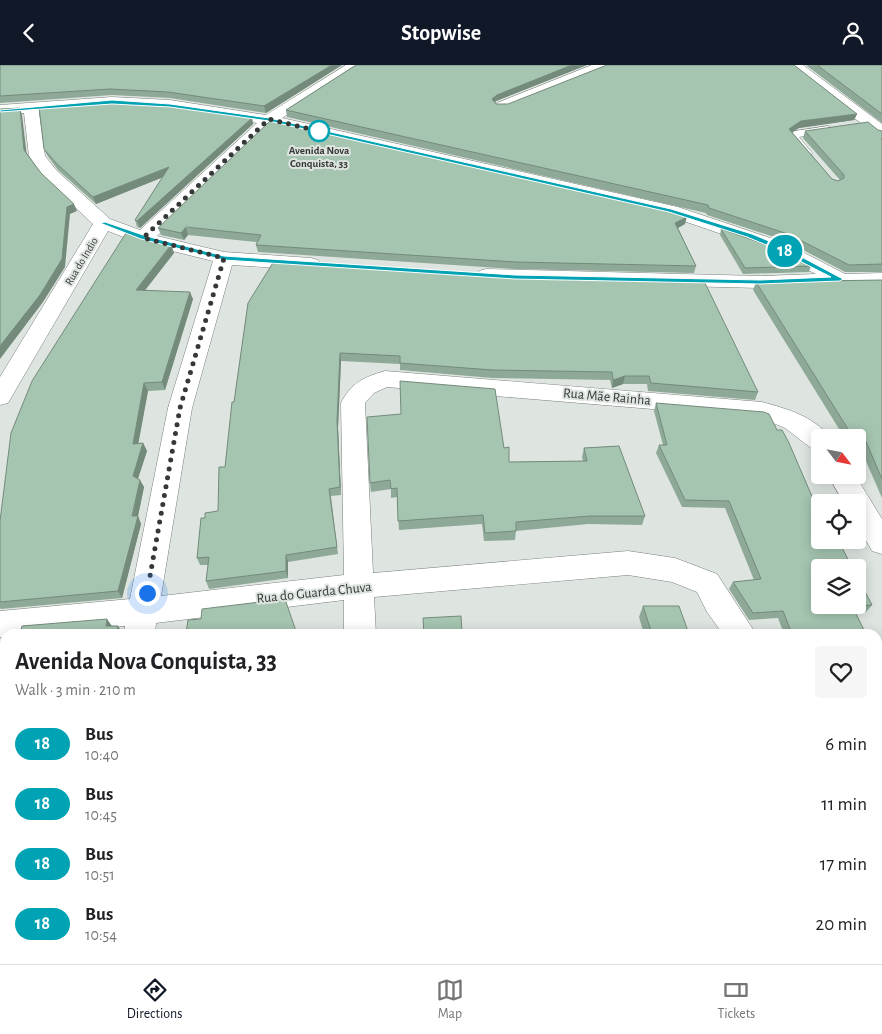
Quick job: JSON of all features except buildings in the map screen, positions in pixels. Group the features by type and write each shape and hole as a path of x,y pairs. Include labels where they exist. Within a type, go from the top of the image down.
{"street":[{"path":"143,238 269,119 356,65"},
{"path":"502,106 604,65"},
{"path":"794,65 876,127"},
{"path":"0,110 112,102 170,105 269,119 671,211 750,235 778,247 840,279"},
{"name":"Rua do Indio","path":"0,397 103,223 51,175 37,156 30,107"},
{"path":"103,223 143,238 224,258 326,265"},
{"path":"142,622 180,408 224,258"},
{"path":"466,274 515,277 760,282 882,279"},
{"name":"Rua Mãe Rainha","path":"360,586 353,403 357,393 369,384 385,379 762,410 786,417 802,425 811,434"},
{"path":"846,484 882,543"},
{"name":"Rua do Guarda Chuva","path":"0,624 142,622 360,586 628,563 675,570 707,583 718,603 737,629"},
{"path":"360,586 360,629"}],"lane":[{"path":"855,125 876,127"},
{"path":"817,163 793,136 799,133 838,127"}],"bus line":[{"name":"18","path":"0,110 112,102 170,105 269,119 671,211 750,235 778,247 840,279 760,282 515,277 224,258 143,238 103,223"}],"place":[{"name":"Avenida Nova Conquista, 33","path":"319,131"}],"route":[{"path":"147,593 180,408 224,258 143,238 269,119 326,133 319,131"}]}
